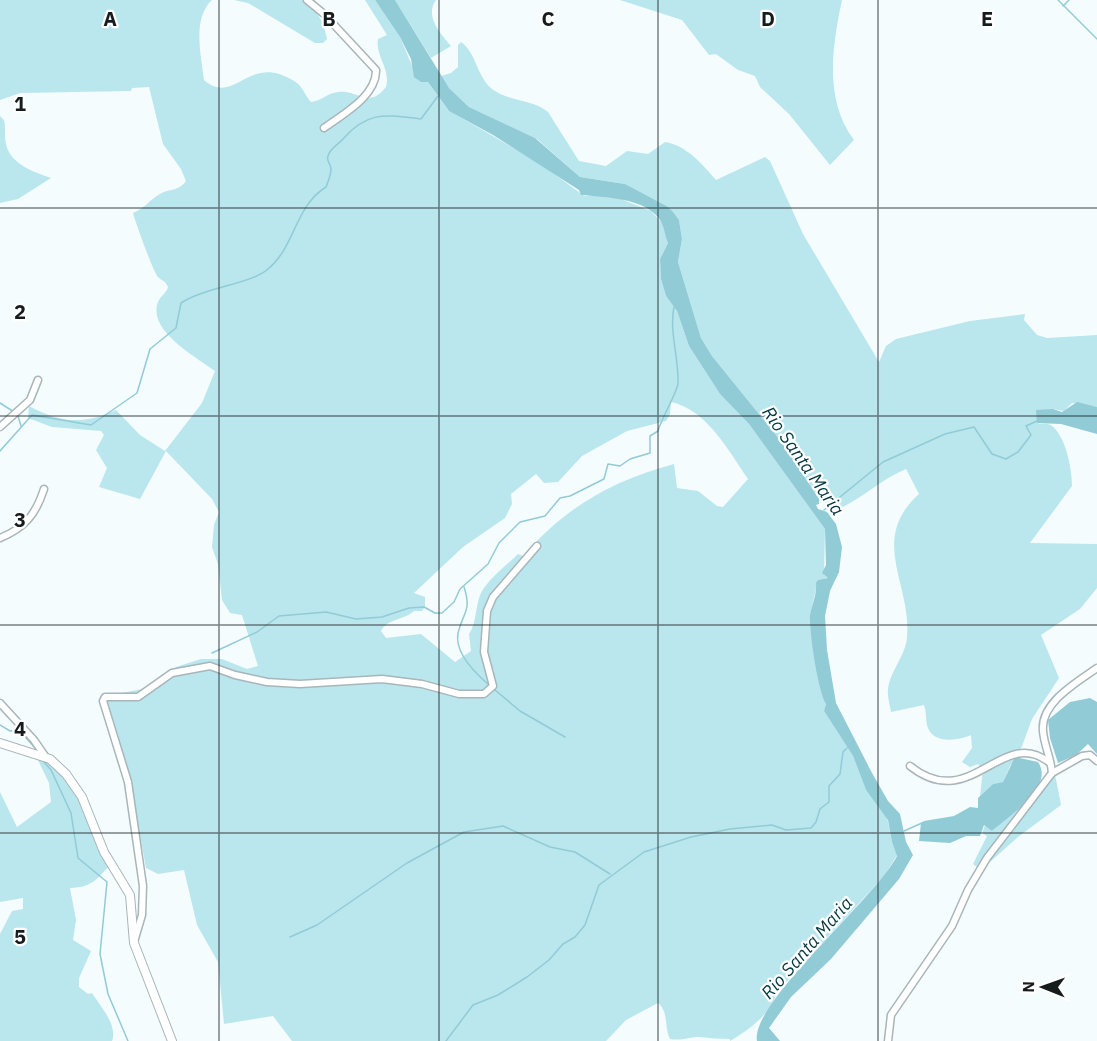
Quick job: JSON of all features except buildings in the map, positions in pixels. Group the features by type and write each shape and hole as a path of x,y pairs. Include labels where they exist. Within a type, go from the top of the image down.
{"street":[{"path":"307,0 324,14 376,73 362,100 324,128"},
{"path":"0,427 30,400 38,380"},
{"path":"0,538 21,526 34,515 44,489"},
{"path":"134,943 142,915 143,885 128,782 103,701 105,697 138,697 172,673 210,666 235,675 267,682 300,684 382,679 422,684 459,694 484,694 493,686 484,652 489,605 537,546"},
{"path":"1052,773 1042,729 1045,716 1060,698 1097,668"},
{"path":"0,704 34,740 45,756 66,774 82,797 104,852 126,887 132,904 134,943 172,1041"},
{"path":"0,743 18,751 45,756"},
{"path":"910,766 926,778 939,782 954,782 1020,752 1038,754 1050,763"},
{"path":"888,1041 891,1015 952,926 977,873 1052,773 1082,756 1090,755 1097,761"}],"shaded area":[{"path":"0,0 212,0 202,17 199,37 204,80 215,87 225,87 265,72 278,74 297,83 311,102 338,92 368,98 374,97 386,87 386,74 378,39 387,35 365,0 375,0 400,37 418,80 428,82 448,110 541,164 584,196 613,196 651,211 662,223 668,243 660,259 661,279 666,296 677,311 689,346 720,394 749,424 825,529 824,575 828,578 818,580 810,615 811,635 826,704 824,711 853,756 866,790 887,817 897,855 885,875 778,991 770,1007 753,1026 730,1041 730,1039 699,1037 670,1039 664,1011 658,1003 626,1020 606,1041 292,1041 273,1016 224,1024 218,962 197,925 184,870 158,874 146,868 130,781 105,696 148,688 176,667 201,659 222,659 247,669 258,666 242,615 230,613 222,600 218,564 212,547 214,525 219,512 212,499 166,451 140,499 99,487 107,468 96,450 104,435 101,431 52,427 28,418 29,406 51,416 72,420 93,418 116,410 140,435 165,451 202,403 215,371 186,351 166,333 160,323 157,313 158,302 168,287 156,274 133,213 160,194 177,188 186,181 181,169 163,144 149,87 132,88 131,91 20,93 0,100","holes":["671,402 684,406 706,422 748,479 723,507 717,506 698,491 677,488 674,464 630,479 591,498 573,510 556,523 523,556 518,554 493,577 479,598 469,634 471,651 455,662 421,634 386,638 381,631 387,624 414,611 422,611 425,607 425,597 414,593 463,547 505,518 512,504 511,494 536,474 544,483 558,482 582,456 627,431 666,421 670,414"]},
{"path":"234,0 315,0 313,7 323,23 327,39 323,43 315,43 248,3"},
{"path":"375,0 395,0 449,88 469,107 535,138 580,177 625,184 668,207 674,213 679,220 682,239 678,262 701,338 712,356 780,440 819,499 819,504 816,505 818,509 827,512 836,524 842,547 839,572 830,591 825,616 827,650 836,703 888,801 900,814 906,842 913,855 899,879 831,959 791,997 769,1028 780,1041 757,1041 760,1024 773,1002 816,950 885,874 897,856 888,820 866,790 853,756 824,711 826,704 815,661 810,615 816,583 818,580 828,578 822,573 826,565 825,529 749,424 720,394 689,346 677,311 666,296 661,279 660,259 668,243 660,220 654,213 635,203 581,195 579,190 493,135 449,111 428,82 421,82 414,77 411,59 400,37"},
{"path":"395,0 436,0 432,12 433,18 451,46 431,58"},
{"path":"620,0 842,0 833,54 834,91 844,124 854,140 830,165 789,114 760,87 755,76 738,70 716,54 709,55 682,20"},
{"path":"461,42 470,52 483,78 492,89 548,112 579,161 606,166 627,151 648,154 665,142 687,151 716,180 765,157 770,161 803,234 879,362 886,346 896,339 970,321 1025,314 1024,320 1037,335 1047,338 1097,335 1097,407 1072,403 1064,411 1053,409 1038,424 1050,425 1061,438 1069,462 1072,486 1030,543 1097,544 1097,588 1080,609 1041,635 1059,678 1032,719 1018,757 1010,766 1003,782 993,784 980,796 983,770 978,764 970,767 962,762 972,748 971,735 942,739 932,734 928,728 924,705 891,712 888,695 889,682 904,650 907,637 907,618 894,545 896,528 904,511 919,494 906,469 833,511 822,498 819,499 780,440 712,356 701,338 678,262 682,239 679,220 674,213 625,184 580,177 537,139 469,107 449,88 441,76 451,73 458,67 458,45"},
{"path":"0,116 4,120 6,144 12,157 37,173 51,178 18,199 0,203"},
{"path":"1077,402 1097,407 1097,434 1061,424 1037,423 1036,410 1053,409 1062,412"},
{"path":"1090,698 1097,702 1097,754 1088,744 1076,755 1058,763 1050,738 1048,720 1070,702"},
{"path":"37,752 68,776 112,863 90,884 70,888 76,920 73,940 91,951 79,978 79,987 88,994 92,993 107,1016 113,1029 112,1041 0,1041 0,934 12,911 23,909 23,898 0,902 0,792 17,827 51,802 49,783 37,758"},
{"path":"1015,757 1038,762 1042,772 1035,791 1019,809 992,831 984,825 980,836 966,836 950,843 919,841 921,823 924,821 954,816 970,807 978,808 978,798 993,784 1003,782"},
{"path":"1055,774 1061,805 1018,837 981,870 973,864 987,836 982,833 985,825 992,831"}],"waterway":[{"path":"1058,0 1097,39"},
{"path":"1063,6 1069,0"},
{"path":"0,451 32,415 91,425 137,393 150,349 176,328 181,303 203,293 260,274 277,260 301,215 316,195 326,187 331,169 328,158 332,149 352,130 370,119 388,116 421,119 438,96"},
{"path":"212,653 257,632 279,616 326,612 356,619 382,617 409,608 424,607 435,613 442,613 454,602 460,589 488,564 499,543 520,522 545,516 560,498 570,496 604,479 608,464 620,466 630,459 650,453 650,436 658,431 678,383 673,326 674,307"},
{"path":"0,403 14,412"},
{"path":"18,416 21,426"},
{"name":"Rio Santa Maria","path":"824,510 883,462 945,434 974,427 992,454 1006,459 1018,452 1031,435 1026,426 1037,421"},
{"path":"464,587 467,607 458,633 459,648 472,669 489,685"},
{"path":"495,690 520,711 565,737"},
{"path":"0,725 10,731 19,730 36,749"},
{"path":"446,1041 473,1005 498,995 527,977 549,960 563,944 575,937 585,925 599,885 644,852 691,837 730,829 772,825 786,830 811,828 816,822 820,809 829,802 829,786 840,774 843,752 847,748"},
{"path":"44,762 51,770 71,813 78,858 107,882 100,954 108,994 128,1041"},
{"path":"904,831 922,823"},
{"path":"290,937 317,925 407,863 464,832 503,826 550,847 575,852 610,874"}]}
